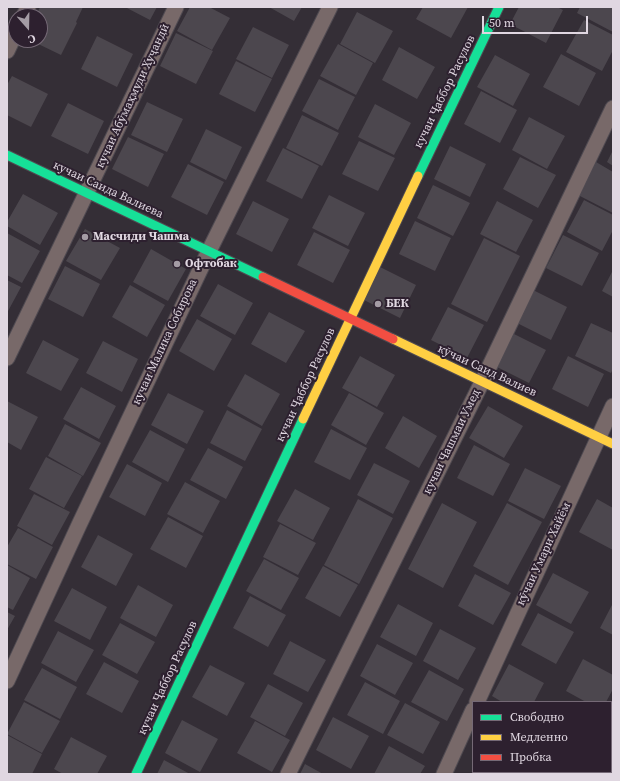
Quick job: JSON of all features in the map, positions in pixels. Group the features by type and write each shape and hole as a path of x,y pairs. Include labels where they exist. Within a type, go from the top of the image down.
{"street":[{"name":"кучаи Абӯмаҳмуди Хуҷандӣ","path":"7,358 176,7"},
{"name":"кучаи Малика Собирова","path":"7,681 209,251 330,7"},
{"name":"кучаи Ҷаббор Расулов","path":"136,774 350,319 499,7"},
{"name":"кучаи Чашмаи Умед","path":"288,774 482,382 613,108"},
{"name":"кучаи Саида Валиева","path":"7,155 350,319"},
{"name":"кӯчаи Саид Валиев","path":"350,319 613,444"},
{"name":"кӯчаи Умари Хайём","path":"477,701 613,406"},
{"path":"444,774 472,712"}],"building":[{"path":"83,7 76,22 77,23 61,55 47,48 48,48 48,8 40,8"},
{"path":"125,7 157,7 150,20"},
{"path":"190,7 209,7 230,18 212,50 177,31"},
{"path":"269,7 302,7 294,21"},
{"path":"423,7 468,7 451,38 416,19"},
{"path":"519,7 557,7 563,10 546,43 510,24"},
{"path":"580,7 613,7 613,32 577,13"},
{"path":"357,12 393,31 375,63 340,44"},
{"path":"584,20 613,35 613,50 602,71 566,52"},
{"path":"253,27 289,45 272,78 236,59"},
{"path":"176,33 213,51 196,84 160,66"},
{"path":"97,36 133,54 117,87 81,69"},
{"path":"338,44 373,63 356,95 320,76"},
{"path":"399,47 435,67 417,99 382,80"},
{"path":"561,54 596,73 579,106 543,87"},
{"path":"495,55 530,74 513,106 477,87"},
{"path":"236,61 272,79 255,112 219,94"},
{"path":"12,76 48,94 31,127 7,115 7,85"},
{"path":"319,79 355,97 338,130 302,111"},
{"path":"481,91 517,110 500,143 464,124"},
{"path":"147,102 183,119 167,152 131,135"},
{"path":"68,103 104,121 88,154 51,136"},
{"path":"375,104 411,123 394,155 358,137"},
{"path":"302,115 339,133 322,166 286,148"},
{"path":"529,117 565,136 547,169 512,150"},
{"path":"206,129 242,147 226,180 190,162"},
{"path":"128,137 164,154 148,187 112,169"},
{"path":"359,141 395,158 378,191 342,174"},
{"path":"450,146 486,164 470,197 434,179"},
{"path":"283,148 319,166 302,199 266,181"},
{"path":"613,150 613,166 607,162"},
{"path":"520,157 556,175 538,208 503,189"},
{"path":"596,162 613,172 613,213 578,195"},
{"path":"188,164 224,182 207,215 171,197"},
{"path":"433,185 470,203 453,236 417,218"},
{"path":"23,194 58,213 40,245 7,226 7,222"},
{"path":"329,195 365,213 348,246 312,228"},
{"path":"584,200 613,215 613,230 602,251 567,232"},
{"path":"253,201 289,219 272,252 236,234"},
{"path":"497,201 533,220 516,252 480,234"},
{"path":"415,221 451,238 435,271 399,254"},
{"path":"85,229 120,248 101,280 66,261"},
{"path":"314,232 350,250 333,283 297,265"},
{"path":"7,233 40,251 22,283 7,275"},
{"path":"563,235 599,253 582,286 546,268"},
{"path":"484,238 520,256 487,322 451,304"},
{"path":"151,249 186,269 168,301 133,282"},
{"path":"65,266 100,284 83,317 48,299"},
{"path":"380,267 416,285 400,318 364,300"},
{"path":"613,270 613,297 602,291"},
{"path":"7,280 21,287 7,313"},
{"path":"218,284 253,303 235,335 200,316"},
{"path":"130,285 165,305 147,337 112,317"},
{"path":"531,289 567,307 551,340 515,322"},
{"path":"448,307 484,325 467,358 431,340"},
{"path":"269,312 305,331 286,363 251,344"},
{"path":"197,319 232,339 214,371 179,351"},
{"path":"591,323 613,333 613,369 611,373 575,356"},
{"path":"510,332 546,350 529,383 493,365"},
{"path":"43,340 79,359 61,391 26,373"},
{"path":"103,341 138,359 122,392 86,373"},
{"path":"360,356 395,375 377,407 342,388"},
{"path":"568,356 604,374 588,407 552,389"},
{"path":"245,374 280,394 262,426 227,406"},
{"path":"81,387 116,406 99,439 63,419"},
{"path":"168,393 204,411 187,444 151,425"},
{"path":"349,393 384,413 366,445 331,425"},
{"path":"7,401 38,417 21,450 7,442"},
{"path":"488,406 523,426 504,458 469,438"},
{"path":"227,410 262,429 245,461 210,443"},
{"path":"403,416 437,436 419,468 385,448"},
{"path":"65,424 101,443 83,476 48,456"},
{"path":"331,429 367,448 350,480 314,462"},
{"path":"150,430 185,449 168,482 132,462"},
{"path":"474,445 510,464 493,496 457,478"},
{"path":"208,448 243,467 226,499 190,480"},
{"path":"46,457 82,476 64,508 29,489"},
{"path":"374,463 410,481 393,514 357,495"},
{"path":"127,464 162,483 145,516 109,497"},
{"path":"525,468 561,486 544,519 508,501"},
{"path":"185,482 220,501 203,533 167,514"},
{"path":"295,489 330,508 313,540 277,521"},
{"path":"34,494 70,512 52,545 17,526"},
{"path":"358,499 393,518 359,584 324,565"},
{"path":"597,499 613,508 613,550 579,532"},
{"path":"442,503 477,522 443,588 408,569"},
{"path":"507,503 542,522 508,585 473,566"},
{"path":"168,517 203,536 186,568 150,549"},
{"path":"280,524 316,543 298,575 263,557"},
{"path":"18,528 53,547 36,579 7,564 7,547"},
{"path":"98,535 133,554 116,586 81,567"},
{"path":"264,559 299,578 281,610 246,591"},
{"path":"7,565 30,578 13,610 7,607"},
{"path":"323,566 358,585 340,617 305,598"},
{"path":"553,573 589,592 571,624 536,605"},
{"path":"475,574 511,593 493,625 458,606"},
{"path":"138,585 173,605 156,637 120,618"},
{"path":"72,588 107,607 90,640 54,621"},
{"path":"250,596 286,615 268,647 233,628"},
{"path":"613,603 613,635 600,628"},
{"path":"398,604 433,623 416,656 380,637"},
{"path":"7,612 15,616 7,630"},
{"path":"538,613 574,632 556,664 521,645"},
{"path":"120,623 155,642 137,674 102,655"},
{"path":"440,629 476,648 458,680 423,661"},
{"path":"58,631 94,650 76,682 41,663"},
{"path":"290,641 326,660 308,692 273,674"},
{"path":"377,644 413,663 395,695 360,676"},
{"path":"583,659 613,675 613,689 607,701 584,701 566,691"},
{"path":"104,662 139,681 122,713 86,694"},
{"path":"509,664 544,683 535,701 500,701 492,696"},
{"path":"210,665 245,683 227,716 192,697"},
{"path":"42,668 77,687 60,719 24,700"},
{"path":"429,670 464,689 447,721 411,702"},
{"path":"365,682 400,701 383,734 347,715"},
{"path":"268,684 303,703 285,736 250,717"},
{"path":"24,702 60,721 42,753 7,734"},
{"path":"405,703 440,722 423,754 387,735"},
{"path":"333,717 369,736 351,769 316,750"},
{"path":"182,720 218,739 200,772 165,753"},
{"path":"255,721 290,740 272,772 237,753"},
{"path":"7,735 42,754 32,774 7,774"},
{"path":"71,737 107,756 97,774 63,774 54,769"},
{"path":"389,746 425,766 420,774 374,774"},
{"path":"164,760 190,774 157,774"},
{"path":"305,764 323,774 300,774"},
{"path":"472,773 518,773 517,774 471,774"},
{"path":"546,773 572,773 571,774"}],"traffic: fast":[{"path":"418,176 499,7"},
{"path":"7,155 263,277"},
{"path":"136,774 303,419"}],"traffic: slow":[{"path":"303,419 418,176"},
{"path":"393,339 613,444"}],"traffic: jam":[{"path":"263,277 393,339"}],"place":[{"name":"Масчиди Чашма","path":"85,237"},
{"name":"Офтобак","path":"177,264"},
{"name":"БЕК","path":"378,304"}]}
